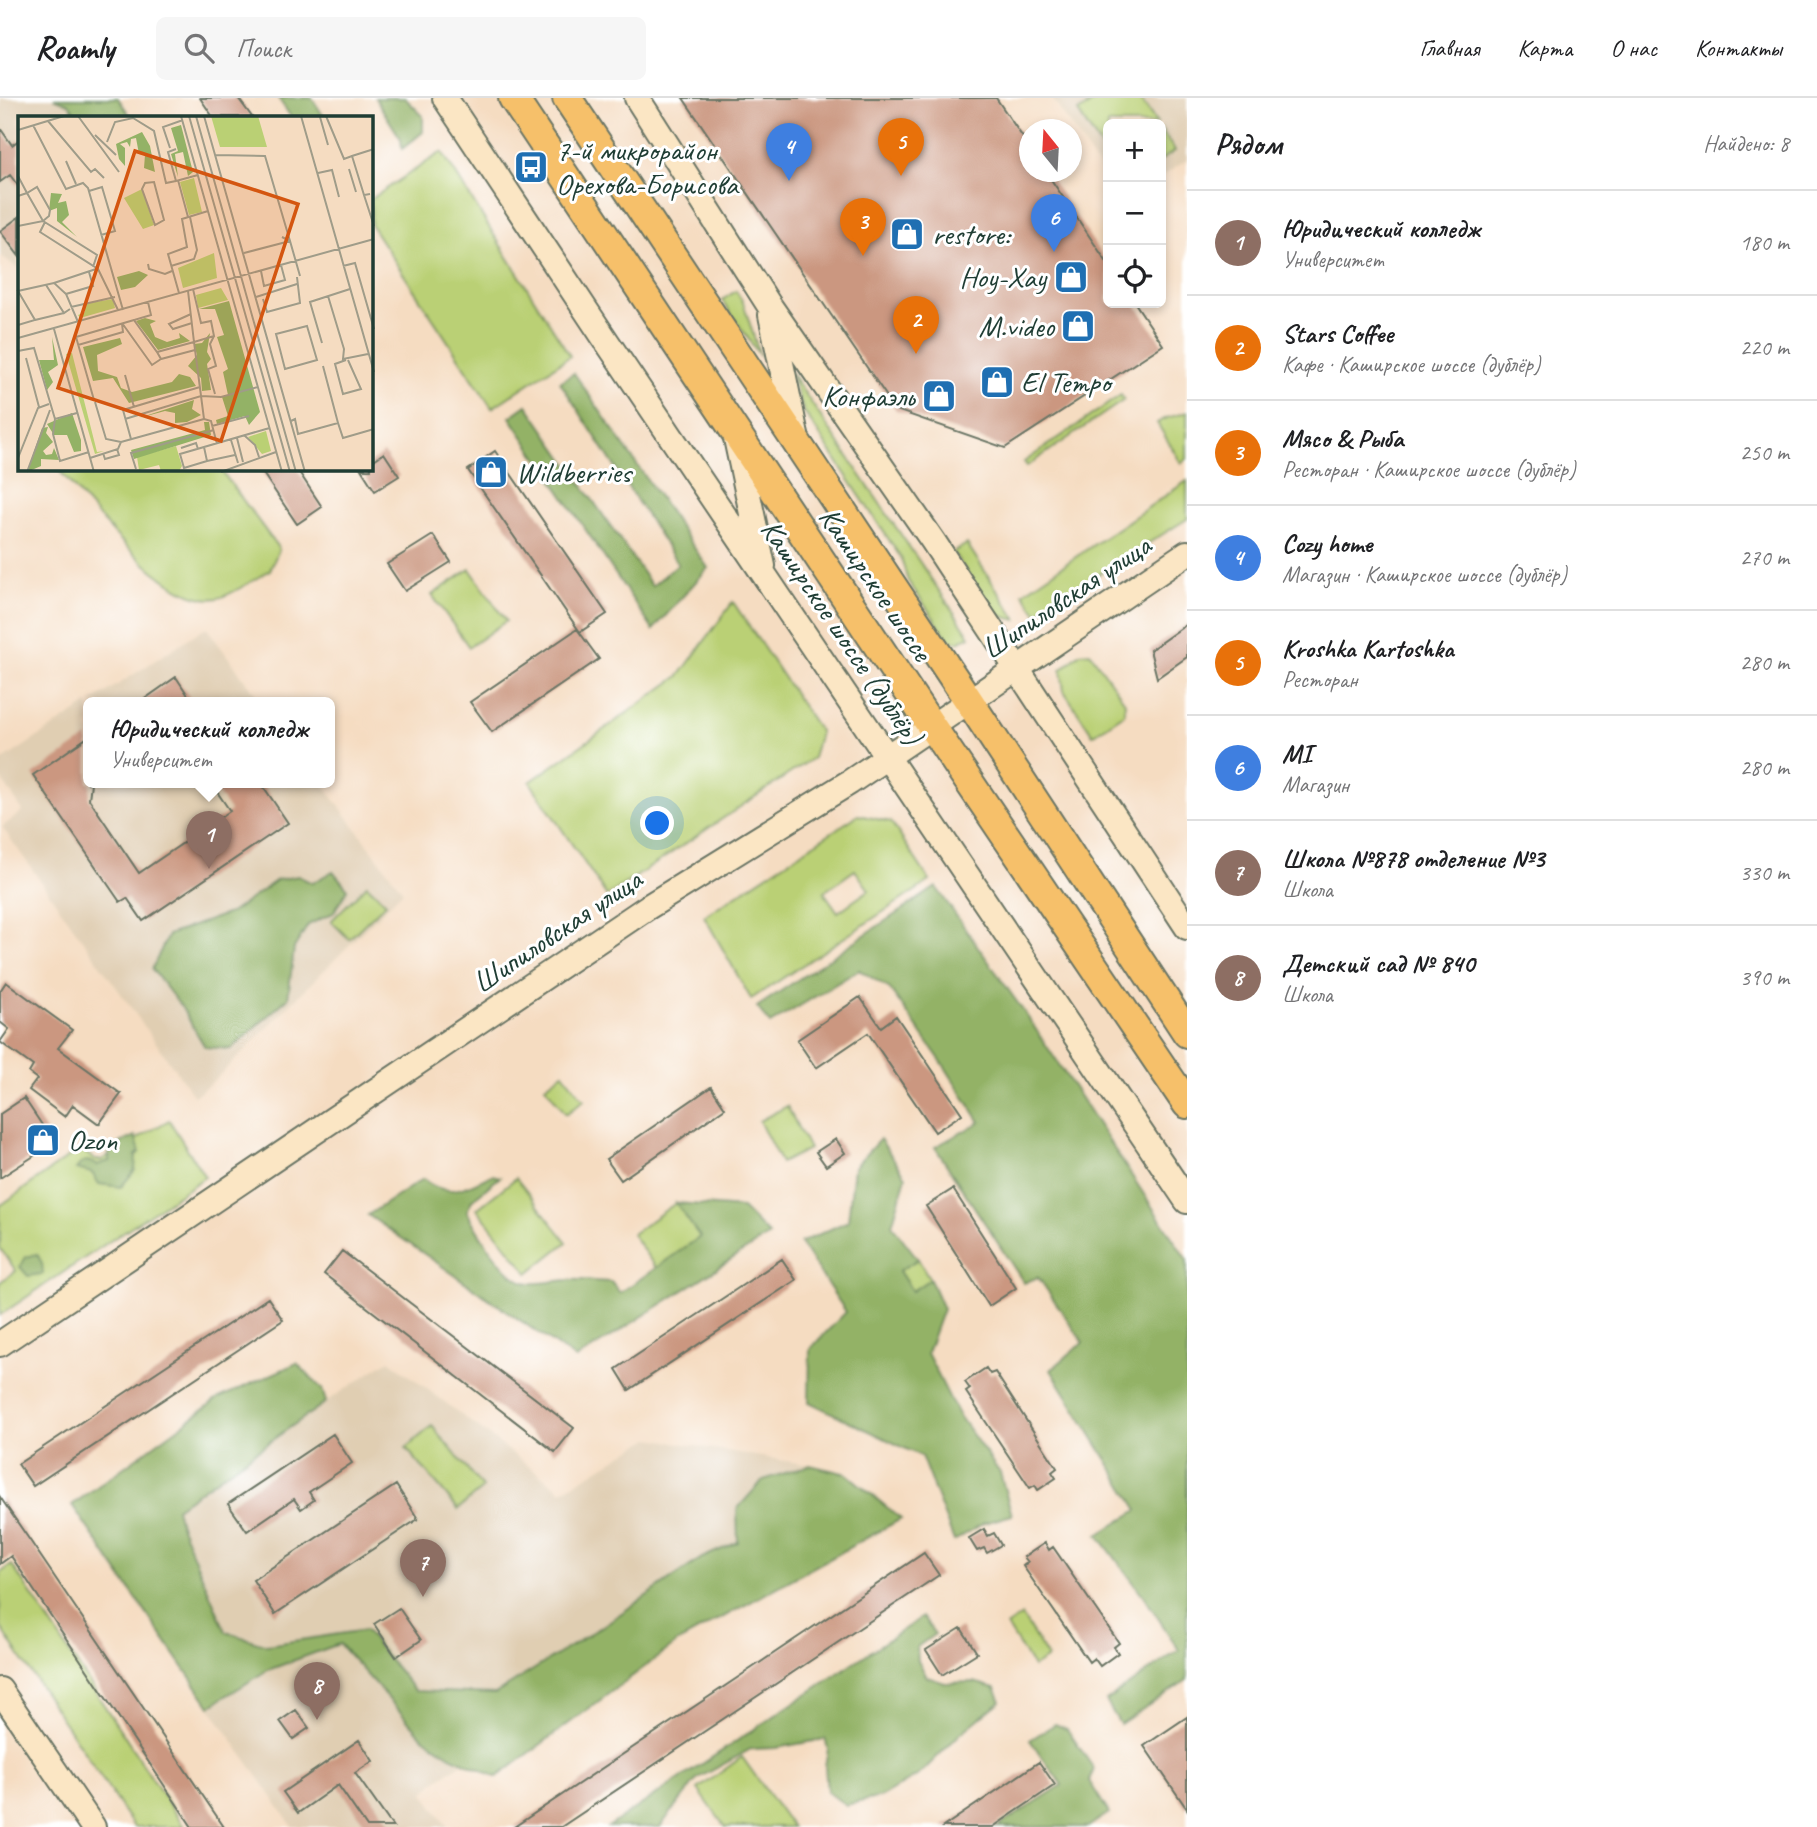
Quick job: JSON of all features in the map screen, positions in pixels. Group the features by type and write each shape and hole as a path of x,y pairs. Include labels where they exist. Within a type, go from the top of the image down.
{"main road":[{"name":"Каширское шоссе (дублёр)","path":"445,98 1187,1201"},
{"name":"Каширское шоссе","path":"513,98 1187,1104"},
{"name":"Каширское шоссе","path":"567,98 1187,1033"},
{"path":"637,98 769,305 933,541 1187,927"},
{"path":"769,305 798,444"},
{"path":"734,430 765,575"},
{"name":"Шипиловская улица","path":"0,1344 648,907 889,757 1187,553"},
{"path":"0,1690 93,1827"}],"shaded area":[{"path":"0,98 104,98 117,116 18,116 18,268 0,255"},
{"path":"1052,98 1187,98 1187,160 1166,174 1166,119 1103,119 1103,174 1082,142 1082,119 1066,119"},
{"path":"206,627 258,697 99,697"},
{"path":"83,707 83,788 326,788 403,891 216,1079 194,1096 2,827 23,811 0,777 0,762"},
{"path":"389,1360 562,1491 650,1438 810,1465 847,1474 870,1493 434,1782 424,1793 448,1827 293,1827 101,1551"}],"green space":[{"path":"54,98 118,98 130,116 77,116 69,104"},
{"path":"278,98 312,98 323,116 290,116"},
{"path":"375,98 405,98 423,116 423,132 402,149 401,139"},
{"path":"1100,98 1140,98 1154,119 1103,119 1103,150 1078,112"},
{"path":"1166,138 1175,151 1166,157"},
{"path":"442,152 570,356 492,408 373,228 373,198"},
{"path":"736,291 743,302 760,356 722,300"},
{"path":"574,373 708,568 653,630 510,417 527,405 652,586 678,564 560,382"},
{"path":"791,373 970,636 958,642 949,640 908,581 901,558 803,410"},
{"path":"1121,395 1124,400 1027,466 1024,462"},
{"path":"1187,412 1187,459 1181,463 1157,423"},
{"path":"60,471 221,471 279,549 270,570 244,586 218,598 198,597 176,587 153,571 109,528"},
{"path":"1187,481 1187,519 1037,613 1023,593"},
{"path":"967,544 1017,620 996,615 953,552"},
{"path":"470,569 506,621 469,647 432,595"},
{"path":"733,602 820,732 813,758 607,896 530,782 679,676"},
{"path":"1090,652 1125,702 1124,714 1093,735 1064,691 1061,670 1080,653"},
{"path":"858,815 891,822 930,881 751,999 704,916","holes":["855,870 869,890 838,912 824,892"]},
{"path":"333,871 348,889 333,913 308,925 294,948 288,998 231,1049 205,1047 182,1008 152,969 168,935 232,912 277,880 298,876 312,883"},
{"path":"367,885 386,903 349,939 331,921"},
{"path":"936,887 1029,1019 1187,1260 1187,1680 1120,1724 1106,1701 1179,1650 1145,1598 1098,1535 1138,1510 1051,1370 1083,1342 1038,1277 1024,1283 935,1147 980,1122 890,989 859,970 770,1024 757,1007"},
{"path":"563,1073 584,1100 566,1114 545,1086"},
{"path":"787,1106 809,1149 781,1163 759,1121"},
{"path":"169,1120 205,1177 0,1315 0,1282 16,1271 0,1248 0,1206 77,1151 82,1150 95,1160 101,1160"},
{"path":"135,1136 140,1152 136,1155 135,1170 121,1187 99,1184 92,1173 76,1169 85,1161 97,1165 109,1161 109,1152"},
{"path":"880,1139 906,1177 892,1225 918,1259 899,1271 912,1291 930,1279 943,1309 927,1353 957,1413 1000,1473 1012,1515 984,1523 954,1541 921,1456 809,1402 810,1349 846,1312 800,1243 848,1221 854,1167"},
{"path":"492,1175 500,1177 472,1200 467,1211 484,1240 508,1271 524,1282 611,1282 620,1293 700,1237 676,1203 742,1208 769,1235 576,1359 368,1215 423,1179 441,1189 449,1190 466,1187"},
{"path":"516,1178 567,1242 528,1273 477,1209"},
{"path":"676,1203 700,1237 656,1268 632,1234"},
{"path":"37,1254 42,1263 43,1274 28,1276 20,1267 26,1257"},
{"path":"918,1259 930,1279 912,1291 899,1271"},
{"path":"297,1363 322,1389 326,1402 176,1508 180,1525 226,1632 267,1645 365,1630 415,1691 495,1694 604,1625 702,1558 738,1542 737,1509 763,1480 810,1465 847,1474 901,1519 678,1642 497,1777 450,1756 423,1737 339,1644 268,1670 210,1706 72,1505 219,1398"},
{"path":"432,1426 483,1488 458,1509 406,1448"},
{"path":"12,1565 184,1827 134,1827 0,1626 0,1573"},
{"path":"1022,1616 1048,1658 1033,1667 1007,1626"},
{"path":"922,1617 935,1634 917,1647 918,1661 927,1677 945,1683 974,1682 995,1688 1001,1701 960,1734 920,1774 881,1797 846,1805 827,1792 825,1766 828,1749 825,1739 776,1748 751,1749 697,1779 660,1827 608,1827"},
{"path":"1055,1724 1067,1729 1094,1769 1089,1781 1109,1813 1088,1827 997,1827 1062,1785 1030,1740"},
{"path":"742,1757 792,1827 725,1827 698,1789"}],"building":[{"path":"200,98 238,98 251,116 212,116"},
{"path":"683,98 996,98 1019,132 1019,182 1053,182 1103,257 1103,308 1138,308 1163,345 1005,448 896,410"},
{"path":"0,128 12,145 18,141 18,186 10,175 0,182"},
{"path":"18,218 18,255 0,231"},
{"path":"495,451 607,614 580,632 468,470"},
{"path":"384,453 399,476 375,491 362,471 373,471 373,461"},
{"path":"261,471 298,471 322,507 297,524"},
{"path":"433,535 451,562 405,591 387,564"},
{"path":"1187,624 1187,657 1157,678 1150,650"},
{"path":"577,629 599,659 492,732 470,702"},
{"path":"176,677 189,697 148,697"},
{"path":"83,740 83,788 90,788 89,799 139,873 230,811 214,788 264,788 288,823 143,921 127,898 120,902 33,775"},
{"path":"6,982 72,1030 58,1048 121,1094 99,1124 73,1105 65,1117 29,1090 37,1079 29,1073 33,1066 0,1042 9,1029 0,1022 0,991"},
{"path":"860,997 881,1027 896,1016 962,1114 935,1132 868,1033 816,1068 797,1040"},
{"path":"711,1087 725,1108 621,1180 606,1159"},
{"path":"24,1098 54,1143 0,1178 0,1114"},
{"path":"836,1139 845,1153 826,1166 816,1152"},
{"path":"953,1189 1016,1288 989,1306 926,1206"},
{"path":"342,1251 574,1428 555,1452 324,1274"},
{"path":"782,1259 796,1280 629,1390 616,1369"},
{"path":"268,1298 283,1320 33,1486 18,1464"},
{"path":"986,1368 990,1374 995,1372 1057,1468 1052,1472 1056,1478 1038,1490 1035,1485 1030,1488 966,1392 970,1389 965,1382"},
{"path":"333,1434 352,1463 309,1492 314,1500 301,1509 294,1499 247,1531 228,1504"},
{"path":"396,1485 418,1519 275,1614 253,1580"},
{"path":"0,1497 224,1827 192,1827 11,1556 0,1564"},
{"path":"984,1529 988,1536 994,1533 1001,1545 987,1553 984,1548 977,1551 969,1538"},
{"path":"1045,1543 1049,1550 1053,1547 1119,1643 1114,1647 1118,1653 1100,1666 1094,1658 1089,1662 1023,1566 1028,1562 1024,1557"},
{"path":"924,1553 939,1575 561,1827 514,1827"},
{"path":"399,1608 421,1640 396,1657 374,1624"},
{"path":"961,1628 977,1653 942,1675 926,1650"},
{"path":"296,1710 309,1728 293,1739 280,1721"},
{"path":"1187,1717 1187,1809 1144,1746"},
{"path":"359,1740 373,1761 355,1773 393,1827 367,1827 338,1785 298,1813 283,1792"},
{"path":"1039,1762 1055,1785 993,1827 943,1827"}],"place":[{"name":"7-й микрорайон Орехова-Борисова","path":"531,167"},
{"name":"Kroshka Kartoshka","path":"901,176"},
{"name":"Cozy home","path":"789,181"},
{"name":"restore:","path":"907,234"},
{"name":"MI","path":"1054,252"},
{"name":"Мясо & Рыба","path":"863,256"},
{"name":"Ноу-Хау","path":"1071,277"},
{"name":"M.video","path":"1078,326"},
{"name":"Stars Coffee","path":"916,354"},
{"name":"El Tempo","path":"997,382"},
{"name":"Конфаэль","path":"939,396"},
{"name":"Wildberries","path":"491,472"},
{"name":"Юридический колледж","path":"209,869"},
{"name":"Ozon","path":"43,1140"},
{"name":"Школа №878 отделение №3","path":"423,1597"},
{"name":"Детский сад № 840","path":"317,1720"}]}
